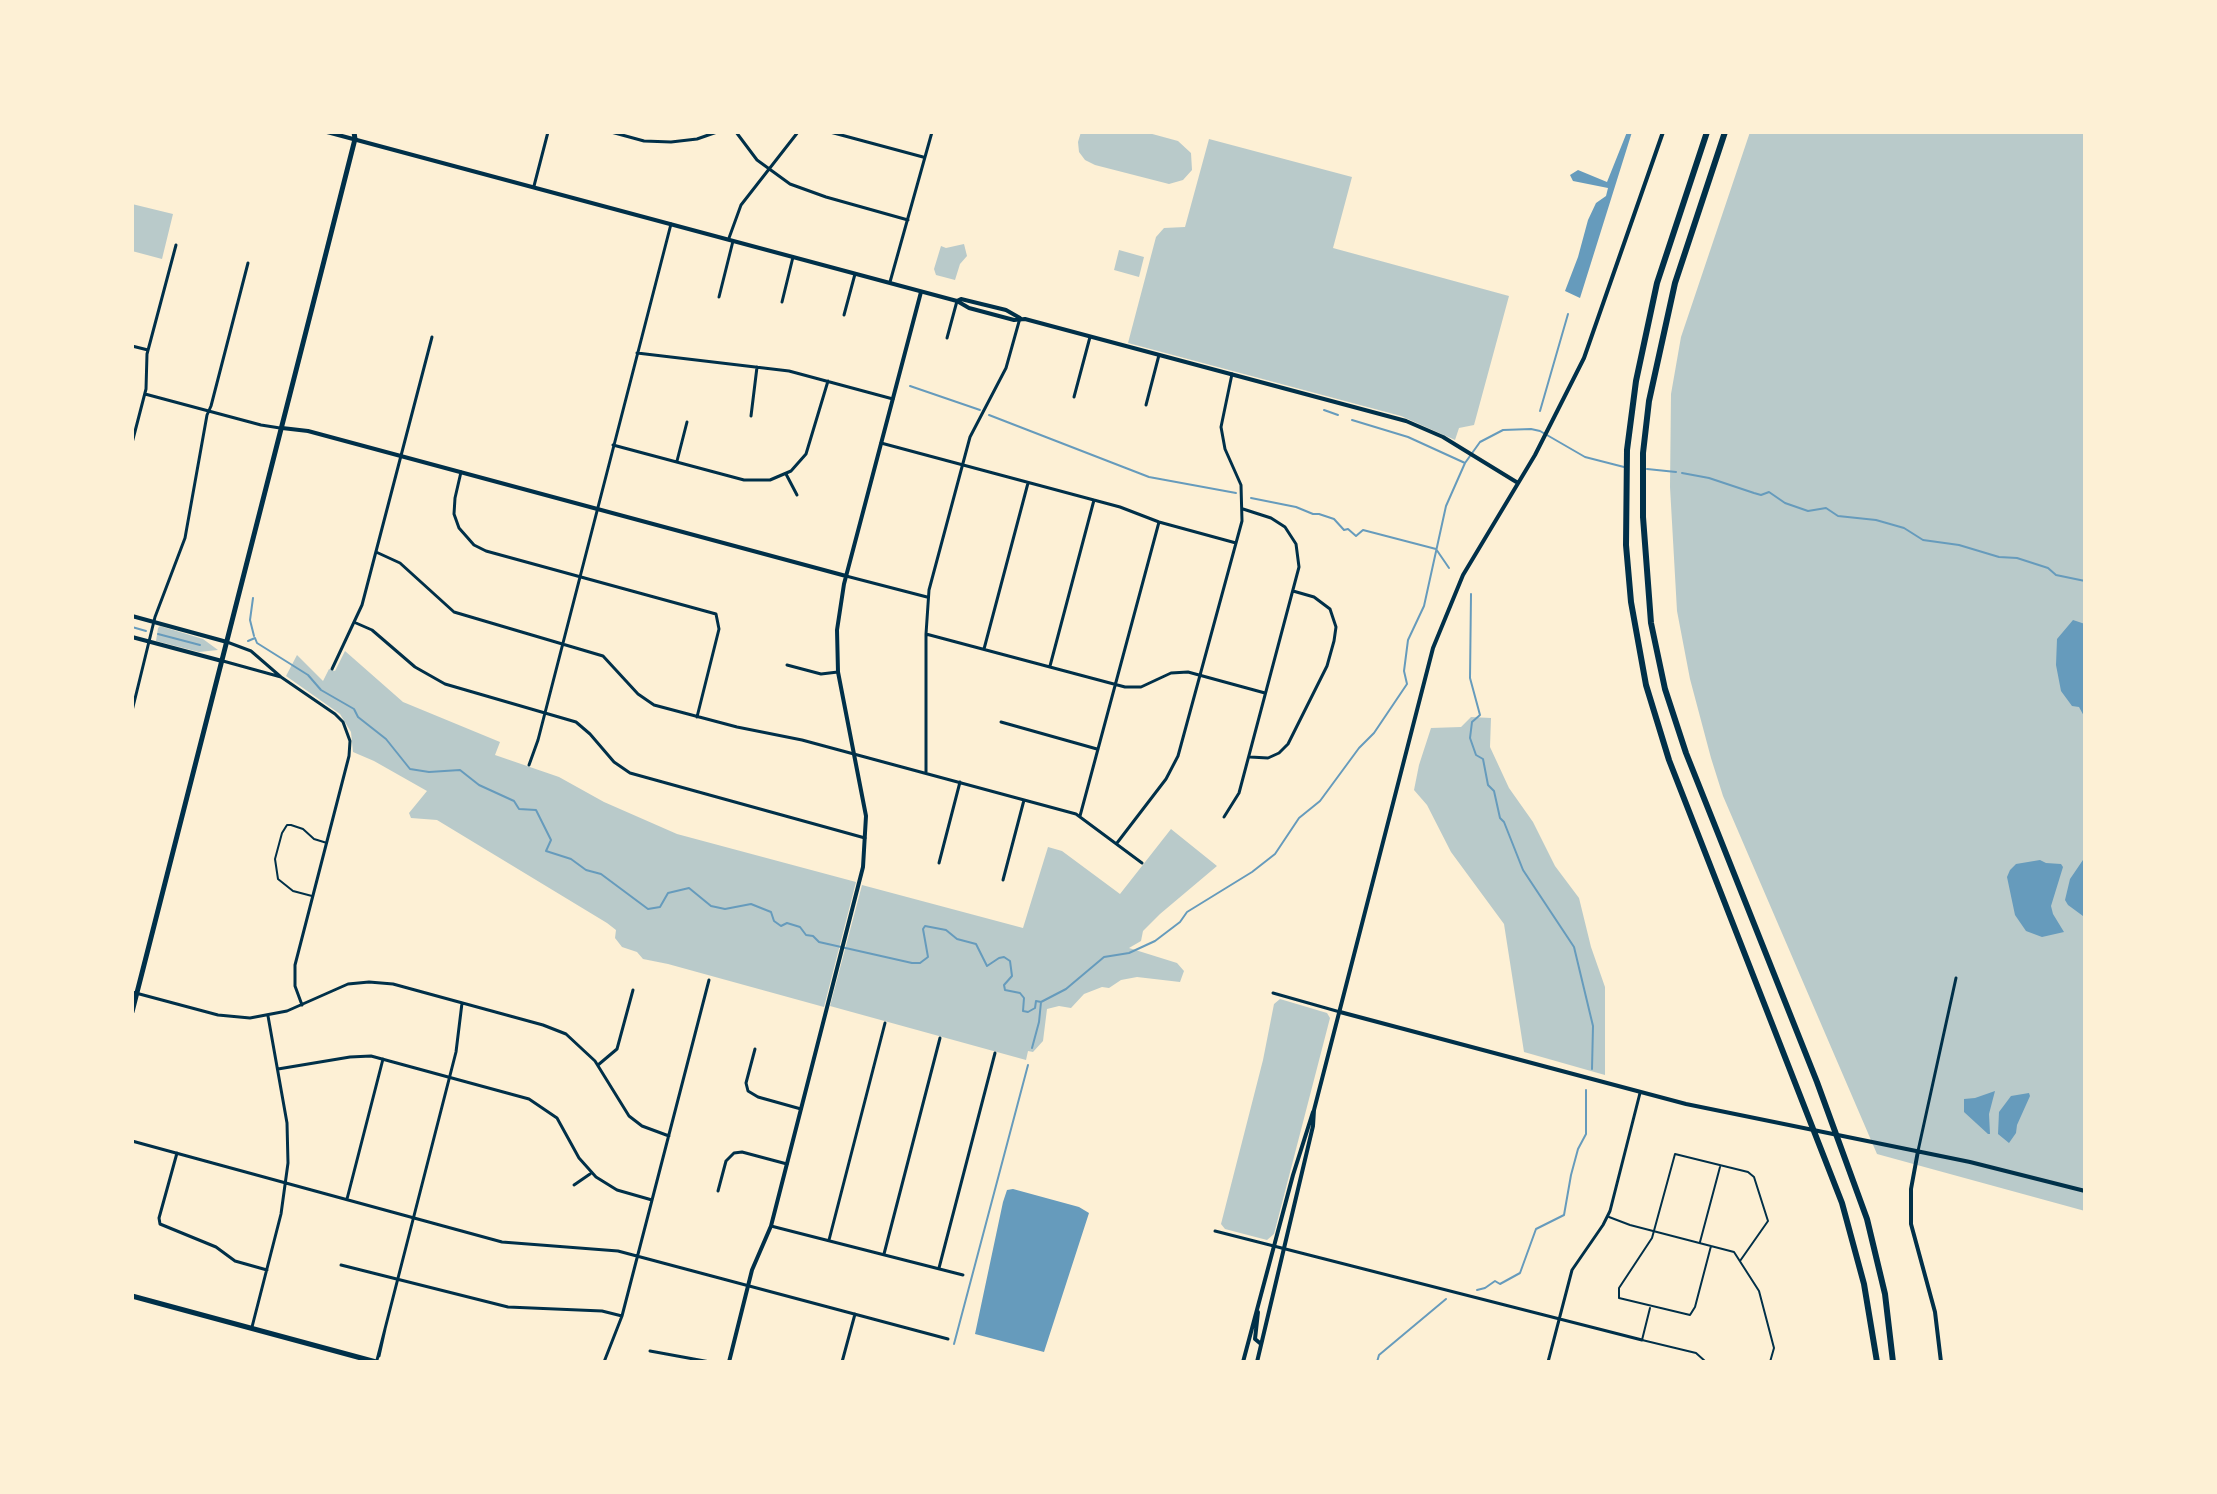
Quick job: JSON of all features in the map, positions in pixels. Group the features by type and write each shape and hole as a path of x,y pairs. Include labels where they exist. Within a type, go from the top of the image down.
{"highway":[{"path":"1707,132 1650,308 1636,381 1627,450 1631,602 1654,713 1676,780 1837,1187 1862,1275 1877,1362"},
{"path":"1725,132 1669,304 1650,389 1643,453 1643,497 1645,575 1651,623 1673,717 1867,1219 1885,1294 1896,1362"}],"main road":[{"path":"132,1012 354,136 361,132"},
{"path":"132,1296 376,1362"}],"street":[{"path":"327,132 354,136 921,292 1006,310 1020,318 1406,421 1457,445 1518,483"},
{"path":"533,187 548,132"},
{"path":"611,132 644,141 671,142 697,139 717,132"},
{"path":"736,132 748,150 768,170 790,184 908,220"},
{"path":"719,297 741,205 798,132"},
{"path":"830,132 925,157"},
{"path":"890,283 932,132"},
{"path":"1243,1362 1314,1110 1433,648 1463,575 1535,455 1592,340 1663,132"},
{"path":"529,765 671,224"},
{"path":"132,443 145,394 149,350 176,245"},
{"path":"782,302 793,257"},
{"path":"132,711 154,622 185,538 208,411 248,263"},
{"path":"844,315 855,274"},
{"path":"729,1362 748,1285 771,1226 863,867 866,816 838,672 837,630 846,576 921,292"},
{"path":"947,338 957,301"},
{"path":"926,773 928,598 974,428 1006,368 1020,318"},
{"path":"332,669 356,623 432,337"},
{"path":"1074,397 1090,337"},
{"path":"132,346 149,350"},
{"path":"637,353 789,371 893,399"},
{"path":"1146,405 1159,355"},
{"path":"751,416 757,367"},
{"path":"1117,843 1175,764 1236,543 1243,509 1241,485 1225,449 1222,433 1222,415 1232,374"},
{"path":"613,445 750,481 770,480 796,467 809,447 828,381"},
{"path":"145,394 282,428 308,431 928,598"},
{"path":"677,462 687,422"},
{"path":"881,443 1094,500 1236,543"},
{"path":"461,472 454,514 459,528 469,540 486,551 716,614 719,629 697,717"},
{"path":"786,474 797,495"},
{"path":"983,650 1028,483"},
{"path":"1049,667 1094,500"},
{"path":"1224,817 1239,793 1299,559 1293,537 1277,520 1243,509"},
{"path":"1080,816 1159,522"},
{"path":"376,552 400,563 454,612 472,620 603,656 648,702 697,717 854,753 1080,816 1142,863"},
{"path":"1249,756 1268,758 1288,744 1333,648 1336,627 1330,609 1320,600 1293,591"},
{"path":"132,616 251,651 281,677 335,714 347,729 350,750 295,969 295,986 302,1005"},
{"path":"356,623 380,636 435,679 466,692 576,722 620,767 637,776 866,838"},
{"path":"926,634 1115,685 1141,687 1178,672 1265,693"},
{"path":"132,637 281,677"},
{"path":"787,665 821,674 838,672"},
{"path":"1001,722 1098,749"},
{"path":"939,863 960,782"},
{"path":"1003,880 1024,800"},
{"path":"1941,1362 1935,1312 1911,1224 1911,1189 1956,978"},
{"path":"604,1362 622,1316 709,980"},
{"path":"135,992 230,1017 268,1016 302,1005 342,986 365,982 393,984 557,1030 583,1047 598,1065 629,1116 650,1130 669,1136"},
{"path":"598,1065 617,1049 633,990"},
{"path":"1273,993 1640,1093 1918,1151 2085,1191"},
{"path":"385,1329 377,1362 377,1351 459,1037 462,1003"},
{"path":"252,1328 287,1183 288,1136 268,1016"},
{"path":"829,1240 885,1023"},
{"path":"884,1254 940,1038"},
{"path":"755,1049 746,1083 748,1091 758,1097 801,1109"},
{"path":"939,1268 995,1053"},
{"path":"278,1069 358,1056 383,1059 529,1099 541,1105 561,1124 579,1158 591,1173 617,1190 652,1200"},
{"path":"347,1200 383,1059"},
{"path":"1548,1362 1572,1270 1608,1216 1640,1093"},
{"path":"1257,1362 1313,1126 1314,1110"},
{"path":"132,1141 509,1243 608,1249 948,1339"},
{"path":"177,1153 160,1224 216,1247 235,1261 267,1270"},
{"path":"718,1191 726,1161 734,1153 787,1164"},
{"path":"574,1185 591,1173"},
{"path":"771,1226 963,1275"},
{"path":"1215,1231 1642,1340"},
{"path":"341,1265 517,1309 602,1311 622,1316"},
{"path":"1258,1306 1255,1339 1262,1344"},
{"path":"842,1362 855,1314"},
{"path":"650,1351 710,1362"}],"lane":[{"path":"313,896 293,891 278,879 275,859 287,825 303,829 314,839 327,843"},
{"path":"1711,1246 1693,1313 1686,1316 1623,1300 1618,1293 1654,1232 1675,1154 1752,1175 1768,1215 1767,1225 1740,1261"},
{"path":"1700,1244 1720,1166"},
{"path":"1608,1216 1654,1232 1734,1252 1759,1291 1774,1348 1770,1362"},
{"path":"1650,1307 1642,1340 1696,1353 1706,1362"}],"shaded area":[{"path":"1081,132 1145,132 1178,141 1191,153 1192,170 1183,180 1169,184 1095,165 1085,160 1079,152"},
{"path":"1750,132 2085,132 2085,1211 1877,1154 1723,796 1711,758 1690,679 1677,611 1670,487 1671,394 1681,337"},
{"path":"1209,139 1352,177 1333,248 1509,296 1474,425 1459,428 1455,440 1401,416 1128,343 1156,237 1164,228 1185,227"},
{"path":"132,204 173,214 162,259 132,251"},
{"path":"964,244 967,256 960,264 955,280 936,275 934,269 941,246 946,248"},
{"path":"1119,250 1144,257 1139,277 1114,270"},
{"path":"160,626 203,639 218,650 199,652 156,641"},
{"path":"345,651 403,702 500,742 495,755 559,777 604,802 677,834 856,882 824,1007 643,959 637,952 622,947 615,938 616,930 607,923 437,820 411,818 409,813 427,791 353,752 351,732 340,714 286,676 297,655 323,681 329,669 335,671"},
{"path":"1471,717 1491,718 1490,747 1509,788 1533,822 1555,866 1579,898 1605,987 1605,1075 1524,1052 1504,924 1451,852 1427,805 1414,790 1431,728 1461,727"},
{"path":"1171,829 1217,866 1160,914 1143,931 1141,941 1129,948 1177,963 1184,971 1180,982 1137,977 1121,980 1109,988 1102,987 1084,994 1071,1008 1059,1006 1047,1009 1043,1041 1033,1052 1028,1051 1026,1060 830,1006 862,885 1023,928 1048,847 1062,851 1120,894"},
{"path":"1280,999 1327,1013 1330,1018 1274,1234 1267,1240 1225,1229 1221,1224 1263,1060 1274,1004"}],"water":[{"path":"1627,132 1632,132 1580,298 1565,291 1588,220 1596,203 1606,196 1608,188 1573,181 1570,175 1578,170 1607,182"},
{"path":"2073,620 2085,624 2085,718 2079,707 2072,706 2061,691 2056,665 2057,639"},
{"path":"2085,857 2083,916 2065,900 2070,879"},
{"path":"2040,860 2063,867 2051,906 2064,932 2042,937 2026,931 2015,915 2007,877 2016,864"},
{"path":"1995,1091 1988,1134 1964,1112 1964,1099"},
{"path":"2029,1093 2016,1133 2009,1143 1998,1134 1999,1112 2011,1096"},
{"path":"1007,1190 1079,1207 1089,1213 1044,1352 975,1334 1003,1202"}],"waterway":[{"path":"1540,411 1568,314"},
{"path":"910,386 980,410"},
{"path":"1324,410 1338,415"},
{"path":"989,415 1149,477 1236,493"},
{"path":"1352,420 1408,437 1465,463"},
{"path":"248,641 255,638 257,643 308,675 321,690 354,709 358,717 386,739 410,769 429,772 460,770 479,785 514,801 519,809 536,810 551,840 546,851 601,874 648,909 660,907 668,893 689,888 711,906 725,909 751,904 771,912 774,921 781,926 787,923 800,927 806,935 813,936 819,942 912,963 920,963 928,957 925,926 946,930 957,939 976,944 987,966 999,958 1010,961 1012,976 1004,985 1005,990 1020,993 1024,998 1023,1011 1028,1012 1035,1008 1036,1001 1041,1002 1066,989 1104,957 1129,953 1155,941 1180,922 1187,912 1275,854 1299,818 1320,801 1359,748 1374,733 1407,684 1404,671 1408,640 1424,606 1446,506 1465,463 1480,442 1503,430 1531,429 1585,457 1624,467"},
{"path":"1647,469 1676,472"},
{"path":"1682,473 1709,478 1761,495 1769,492 1785,503 1808,511 1826,508 1838,516 1876,520 1904,528 1923,540 1959,545 1999,557 2017,558 2048,568 2056,575 2085,581"},
{"path":"1251,498 1334,519 1344,530 1348,529 1356,536 1363,530 1436,549 1449,568"},
{"path":"1471,594 1470,678 1480,715 1472,722 1470,738 1476,755 1483,759 1488,785 1494,791 1500,818 1523,870 1574,947 1593,1026 1592,1069"},
{"path":"253,598 250,620 254,636"},
{"path":"132,627 146,631"},
{"path":"158,634 200,645"},
{"path":"1032,1048 1041,1002"},
{"path":"954,1344 1028,1065"},
{"path":"1477,1290 1495,1281 1500,1284 1520,1273 1536,1229 1564,1215 1578,1149 1586,1134 1586,1090"},
{"path":"1377,1362 1379,1355 1446,1299"}]}
